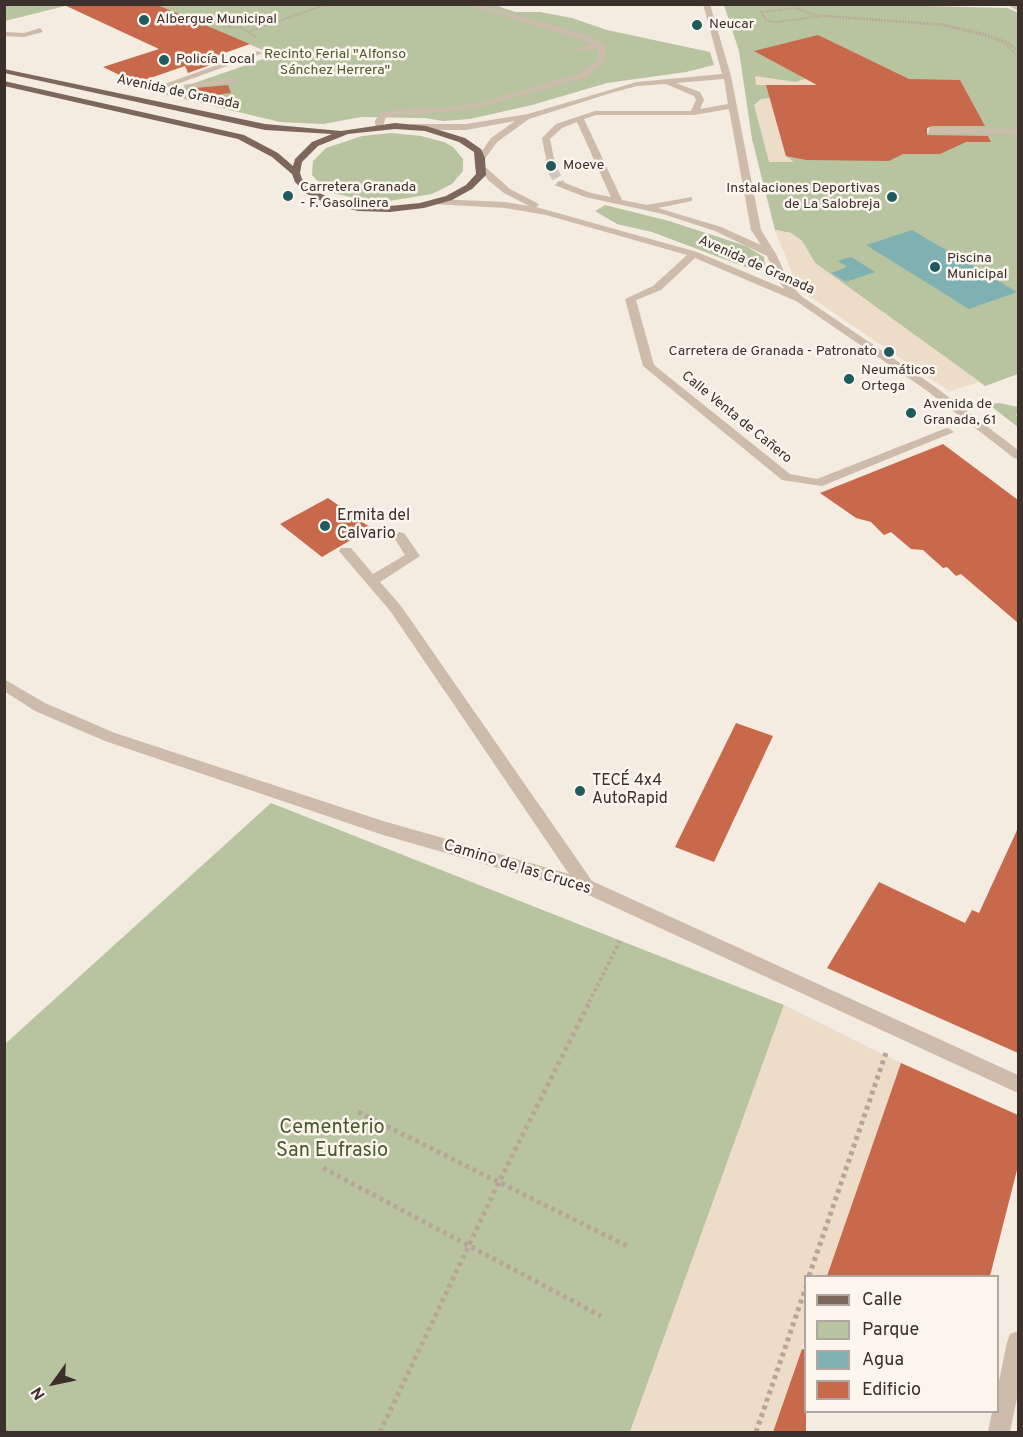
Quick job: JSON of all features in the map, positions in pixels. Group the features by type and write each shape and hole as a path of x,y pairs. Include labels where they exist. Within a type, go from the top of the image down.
{"main road":[{"name":"Avenida de Granada","path":"4,71 265,127 293,131 346,132"},
{"name":"Avenida de Granada","path":"4,83 241,137 275,154 296,173 298,180 310,192 344,205 390,209 436,202 469,187 481,175 482,163"},
{"path":"296,173 298,161 308,149 324,140 346,132 379,127 411,127 439,132 462,140 471,145 482,163"}],"street":[{"path":"467,4 587,38 602,47"},
{"path":"706,4 727,76 756,230 771,254 783,281 800,299"},
{"path":"1009,4 1018,9"},
{"path":"4,34 24,36 40,30"},
{"path":"575,48 602,47"},
{"path":"379,127 383,115 470,106 583,75 602,60 602,47"},
{"path":"135,99 152,90 259,53"},
{"path":"411,127 466,127 529,116 608,90 663,81 727,76"},
{"path":"152,90 233,80"},
{"path":"663,81 697,94 700,100 694,112"},
{"path":"552,169 546,138 559,126 579,118 595,113 694,112 732,106"},
{"path":"482,163 494,140 529,116"},
{"path":"579,118 618,202"},
{"path":"932,131 1018,132"},
{"name":"Avenida de Granada","path":"482,163 507,191 547,212"},
{"path":"560,184 588,195 717,229 771,254"},
{"path":"644,208 689,199"},
{"name":"Avenida de Granada","path":"436,202 505,205 547,212 694,254 800,299 930,388 1018,455"},
{"name":"Calle Venta de Cañero","path":"694,254 657,288 630,299 649,366 786,477 818,483 948,432"},
{"path":"372,580 413,556 399,536"},
{"path":"346,551 396,609 586,886"},
{"name":"Camino de las Cruces","path":"4,684 40,707 110,737 383,828 586,886 1018,1084"},
{"path":"999,1432 1018,1342"}],"path":[{"path":"248,32 327,4"},
{"path":"1018,51 1006,42 986,34 940,24 815,15 783,8 761,12 767,21 777,22 822,16 940,25 987,36 1004,43 1018,56"},
{"path":"216,25 241,28 296,63"},
{"path":"259,53 272,47"},
{"path":"380,1432 499,1182 620,940"},
{"path":"809,1275 886,1053"},
{"path":"358,1112 627,1246"},
{"path":"323,1168 601,1316"},
{"path":"756,1432 804,1293"}],"green space":[{"path":"61,4 65,6 5,21 4,5"},
{"name":"Recinto Ferial \"Alfonso Sánchez Herrera\"","path":"155,5 495,5 515,12 540,12 572,18 607,30 710,52 714,65 686,72 607,83 532,105 470,119 443,121 425,118 361,117 323,124 280,122 163,94 275,55"},
{"name":"Instalaciones Deportivas de La Salobreja","path":"724,5 1008,8 1018,13 1018,374 985,386 815,263 802,241 791,233 775,230 752,139 739,51"},
{"path":"392,133 421,136 444,142 453,147 463,159 463,171 452,184 432,194 389,201 359,199 333,193 323,187 312,175 313,161 326,148 362,136"},
{"path":"605,205 669,221 746,246 764,257 765,266 748,268 652,232 617,224 595,211"},
{"path":"999,403 1018,407 1016,415 1018,427 988,404"},
{"name":"Cementerio San Eufrasio","path":"271,803 784,1005 630,1432 5,1432 5,1044"}],"shaded area":[{"path":"755,76 796,82 807,78 898,76 910,79 932,133 897,133 772,105 786,156 794,162 769,162 754,105 761,99 770,98 768,85 756,85"},
{"path":"775,230 791,233 802,241 815,263 980,382 949,391 809,296 797,285"},
{"path":"784,1005 901,1063 827,1275 804,1275 804,1342 773,1432 630,1432"}],"water":[{"path":"912,230 1017,292 969,309 866,245"},
{"path":"851,257 875,272 846,282 831,273 847,267 838,261"}],"building":[{"path":"62,4 155,4 250,44 216,56 219,62 188,73 185,66 136,83 103,67 159,49"},
{"path":"818,35 909,79 960,80 985,126 932,126 927,128 927,135 988,136 991,142 966,142 940,154 903,154 889,161 806,160 786,156 766,85 817,85 754,51"},
{"path":"228,85 231,93 198,97 195,88"},
{"path":"943,444 1018,500 1018,623 961,574 956,576 947,567 943,568 923,550 911,549 891,532 884,535 871,522 856,518 820,493"},
{"name":"Ermita del Calvario","path":"328,498 371,528 322,557 280,524"},
{"path":"736,723 773,736 714,862 675,847"},
{"path":"1018,828 1018,1053 827,968 879,882 965,923 972,910 979,913"},
{"path":"901,1063 1018,1115 1018,1166 990,1275 827,1275"},
{"path":"802,1349 804,1350 806,1432 773,1432"}],"tunnel":[{"path":"552,169 560,184"}],"place":[{"name":"Albergue Municipal","path":"144,20"},
{"name":"Neucar","path":"697,25"},
{"name":"Policía Local","path":"164,60"},
{"name":"Moeve","path":"551,166"},
{"name":"Carretera Granada - F. Gasolinera","path":"288,196"},
{"name":"Instalaciones Deportivas de La Salobreja","path":"892,197"},
{"name":"Piscina Municipal","path":"935,267"},
{"name":"Carretera de Granada - Patronato","path":"889,352"},
{"name":"Neumáticos Ortega","path":"849,379"},
{"name":"Avenida de Granada, 61","path":"911,413"},
{"name":"Ermita del Calvario","path":"325,526"},
{"name":"TECÉ 4x4 AutoRapid","path":"580,791"}]}
